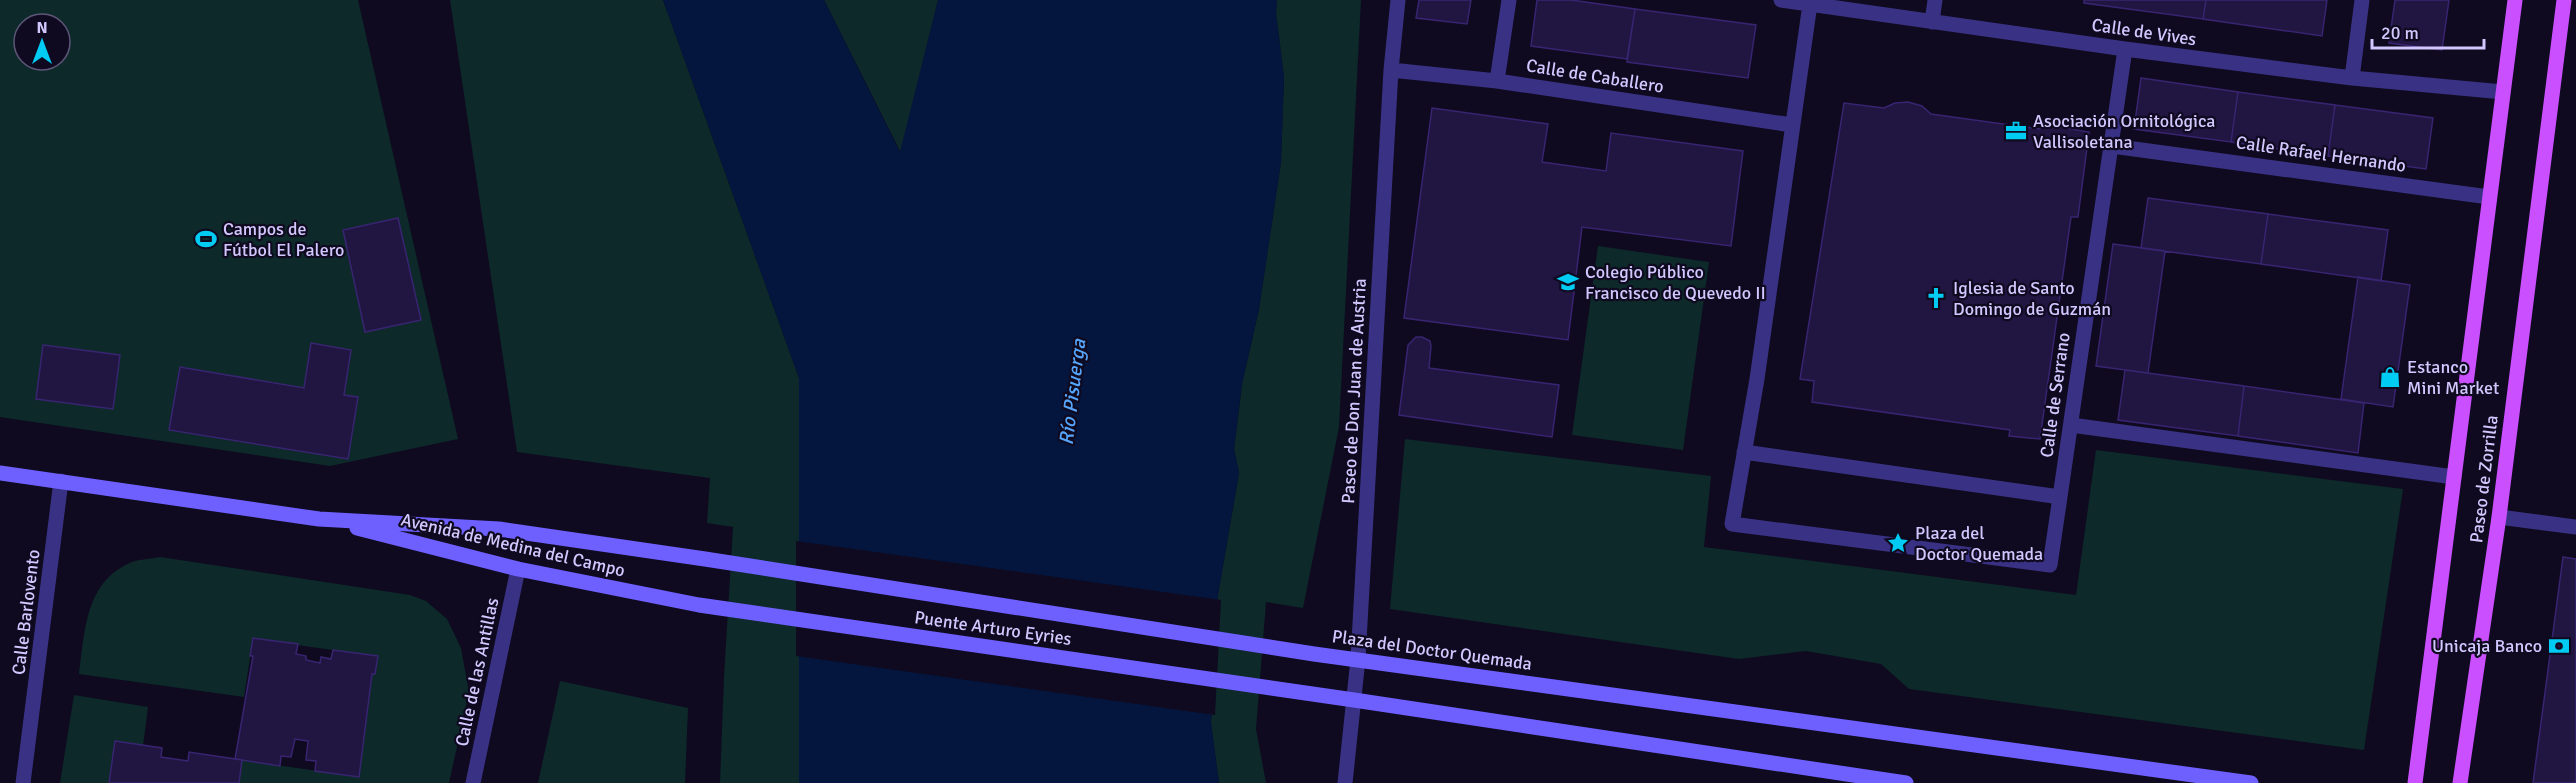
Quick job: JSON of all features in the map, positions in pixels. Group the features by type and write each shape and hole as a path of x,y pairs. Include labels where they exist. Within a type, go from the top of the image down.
{"main road":[{"name":"Paseo de Zorrilla","path":"2415,783 2502,92 2516,0"},
{"name":"Paseo de Zorrilla","path":"2460,783 2499,518 2564,0"},
{"name":"Avenida de Medina del Campo","path":"0,473 319,519 499,529 705,558"},
{"name":"Avenida de Medina del Campo","path":"319,519 518,569 699,605"},
{"name":"Puente Arturo Eyries","path":"705,558 1286,649"},
{"name":"Puente Arturo Eyries","path":"699,605 1354,700"},
{"name":"Plaza del Doctor Quemada","path":"1286,649 2251,783"},
{"path":"1354,700 1906,783"}],"street":[{"name":"Paseo de Don Juan de Austria","path":"1345,783 1358,659 1391,70 1398,0"},
{"path":"1497,81 1509,0"},
{"name":"Calle de Vives","path":"1781,0 2125,49 2352,78 2502,92"},
{"path":"1932,22 1935,0"},
{"path":"2352,78 2362,0"},
{"path":"1744,452 2060,497 2049,565 1732,524 1744,452 1758,379 1810,4"},
{"name":"Calle de Serrano","path":"2060,497 2125,49"},
{"name":"Calle de Caballero","path":"1391,70 1497,81 1792,125"},
{"name":"Calle Rafael Hernando","path":"2112,146 2489,197"},
{"path":"2070,425 2454,477"},
{"name":"Calle Barlovento","path":"23,783 61,481"},
{"path":"2499,518 2576,527"},
{"name":"Calle de las Antillas","path":"473,783 518,569"}],"green space":[{"name":"Campos de Fútbol El Palero","path":"0,0 358,0 458,439 330,466 0,417"},
{"path":"450,0 663,0 799,378 799,783 720,783 733,527 707,523 710,478 517,452"},
{"path":"824,0 938,0 901,153"},
{"path":"1277,0 1361,0 1339,427 1303,608 1266,602 1256,729 1266,783 1219,783 1211,723 1218,595 1239,473 1234,449 1242,384 1259,309 1281,162 1284,77 1276,13"},
{"path":"1598,246 1709,262 1683,450 1572,435"},
{"name":"Plaza del Doctor Quemada","path":"1405,439 1711,476 1704,547 2076,595 2096,450 2403,489 2364,750 1909,689 1881,664 1806,651 1739,659 1390,609"},
{"path":"160,557 410,595 426,601 447,619 461,648 469,692 449,783 239,783 242,760 359,777 372,674 375,674 377,656 253,639 244,697 79,674 90,609 105,581 116,571 132,562"},
{"path":"560,681 688,708 685,783 538,783"},
{"path":"74,695 148,707 143,746 109,783 60,783"}],"water":[{"name":"Río Pisuerga","path":"663,0 824,0 900,152 938,0 1277,0 1276,13 1284,77 1281,162 1259,309 1242,384 1234,449 1239,473 1218,595 1211,723 1219,783 799,783 799,378"}],"pier":[{"path":"796,541 1221,600 1215,715 796,656"}],"building":[{"path":"1419,0 1471,0 1467,24 1416,18"},
{"path":"1537,0 1571,0 1635,9 1627,59 1531,46"},
{"path":"2084,0 2206,0 2203,19 2084,3"},
{"path":"2206,0 2327,0 2322,36 2203,19"},
{"path":"2395,0 2449,0 2442,50 2389,43"},
{"path":"1635,9 1756,25 1748,78 1627,62"},
{"path":"2141,78 2238,92 2231,142 2134,129"},
{"path":"2238,92 2335,105 2328,156 2231,142"},
{"name":"Iglesia de Santo Domingo de Guzmán","path":"1908,102 1922,106 1931,114 2040,129 2042,124 2089,132 2078,217 2071,217 2040,439 2009,436 2010,430 1812,402 1814,381 1800,379 1844,103 1884,108 1895,103"},
{"path":"2335,105 2433,118 2426,169 2328,156"},
{"path":"1432,108 1548,124 1542,162 1606,171 1611,133 1743,151 1731,246 1582,227 1568,340 1404,318"},
{"path":"2148,198 2268,214 2261,264 2141,248"},
{"path":"2268,214 2388,230 2381,281 2261,264"},
{"path":"398,218 421,320 365,332 343,230"},
{"path":"2113,244 2165,251 2148,373 2096,366"},
{"path":"2358,277 2410,285 2393,407 2341,399"},
{"path":"1416,337 1430,341 1429,368 1559,385 1552,437 1399,415 1408,345"},
{"path":"311,343 351,350 344,395 358,397 348,459 169,430 180,367 304,388"},
{"path":"43,345 120,355 113,409 36,399"},
{"path":"2125,370 2244,386 2238,436 2118,420"},
{"path":"2244,386 2364,403 2358,453 2238,436"},
{"path":"2563,557 2576,559 2576,783 2533,783"},
{"path":"253,638 298,644 296,654 306,656 306,660 320,663 321,657 331,659 333,650 378,656 375,674 372,674 359,777 315,771 316,761 306,760 308,741 295,739 291,757 281,756 280,766 235,759 253,656 250,656"},
{"path":"115,741 162,748 161,757 188,761 189,752 242,760 239,783 109,783"}],"place":[{"name":"Asociación Ornitológica Vallisoletana","path":"2016,131"},
{"name":"Campos de Fútbol El Palero","path":"206,239"},
{"name":"Colegio Público Francisco de Quevedo II","path":"1568,282"},
{"name":"Iglesia de Santo Domingo de Guzmán","path":"1936,298"},
{"name":"Estanco Mini Market","path":"2390,377"},
{"name":"Plaza del Doctor Quemada","path":"1898,543"},
{"name":"Unicaja Banco","path":"2559,646"}]}
